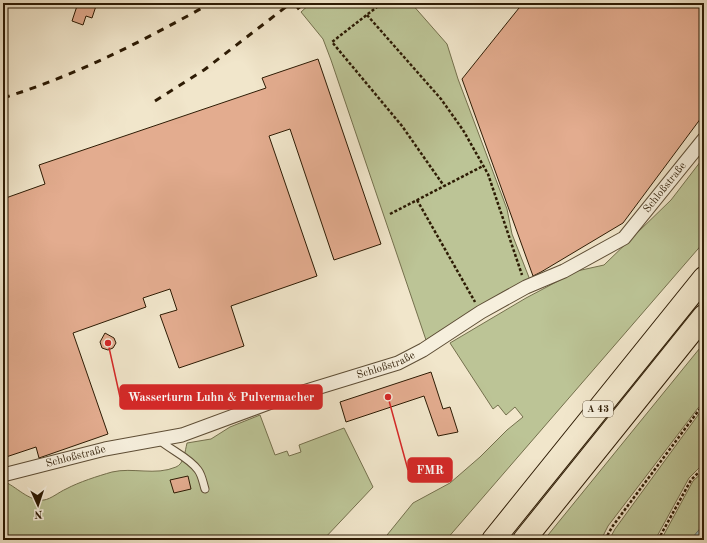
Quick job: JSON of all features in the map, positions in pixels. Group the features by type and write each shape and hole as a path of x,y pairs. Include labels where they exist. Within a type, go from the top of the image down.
{"highway":[{"name":"A 43","path":"493,540 704,278"},
{"name":"A 43","path":"524,540 704,316"}],"street":[{"name":"Schloßstraße","path":"3,475 105,449 182,435 274,401 398,363 423,350 481,312 526,287 564,271 624,238 704,139"}],"lane":[{"path":"158,439 191,462 199,471 205,488"}],"path":[{"path":"382,3 332,42 402,126 444,186"},
{"path":"367,15 441,99 463,130 488,174 526,287"},
{"path":"390,214 483,166"},
{"path":"417,200 481,312"},
{"path":"605,540 612,527 699,410 704,406"},
{"path":"658,540 691,480 704,467"}],"green space":[{"path":"311,3 411,3 447,44 458,79 507,209 512,234 530,280 503,292 426,340 323,39 301,12"},
{"path":"704,157 704,242 446,540 383,540 413,503 450,483 523,417 515,407 506,415 498,405 493,409 450,343 526,298 577,271 604,265 671,200"},
{"path":"704,343 704,403 698,408 608,526 601,540 544,540"},
{"path":"704,408 704,463 689,478 655,540 609,540 615,529"},
{"path":"260,415 275,455 287,451 289,456 301,452 299,445 344,428 373,487 323,540 3,540 3,481 33,499 44,500 77,484 112,472 128,470 168,470 181,463 187,443 211,439 230,427"},
{"path":"704,471 704,524 691,540 661,540 693,481"}],"water":[{"path":"704,524 704,540 691,540 692,538"}],"building":[{"path":"78,3 97,3 92,18 86,16 83,25 72,21"},
{"path":"523,3 552,3 558,8 561,3 704,3 704,114 623,223 533,276 462,79"},
{"path":"318,59 381,244 334,260 290,129 269,136 317,276 231,306 244,346 179,368 160,315 177,310 170,289 143,298 146,307 73,333 108,434 39,458 36,447 3,458 3,199 45,184 39,165 266,88 262,78"},
{"path":"105,333 114,338 116,343 113,348 108,350 102,348 100,342"},
{"path":"431,372 443,409 450,407 458,432 438,436 424,396 346,422 340,402"},
{"path":"188,476 191,489 174,493 170,480"}],"railway":[{"path":"3,98 83,68 135,44 211,3"},
{"path":"155,101 204,70 291,3"},
{"path":"297,9 305,3"}],"place":[{"name":"Wasserturm Luhn & Pulvermacher","path":"108,343"},
{"name":"FMR","path":"388,397"}]}
